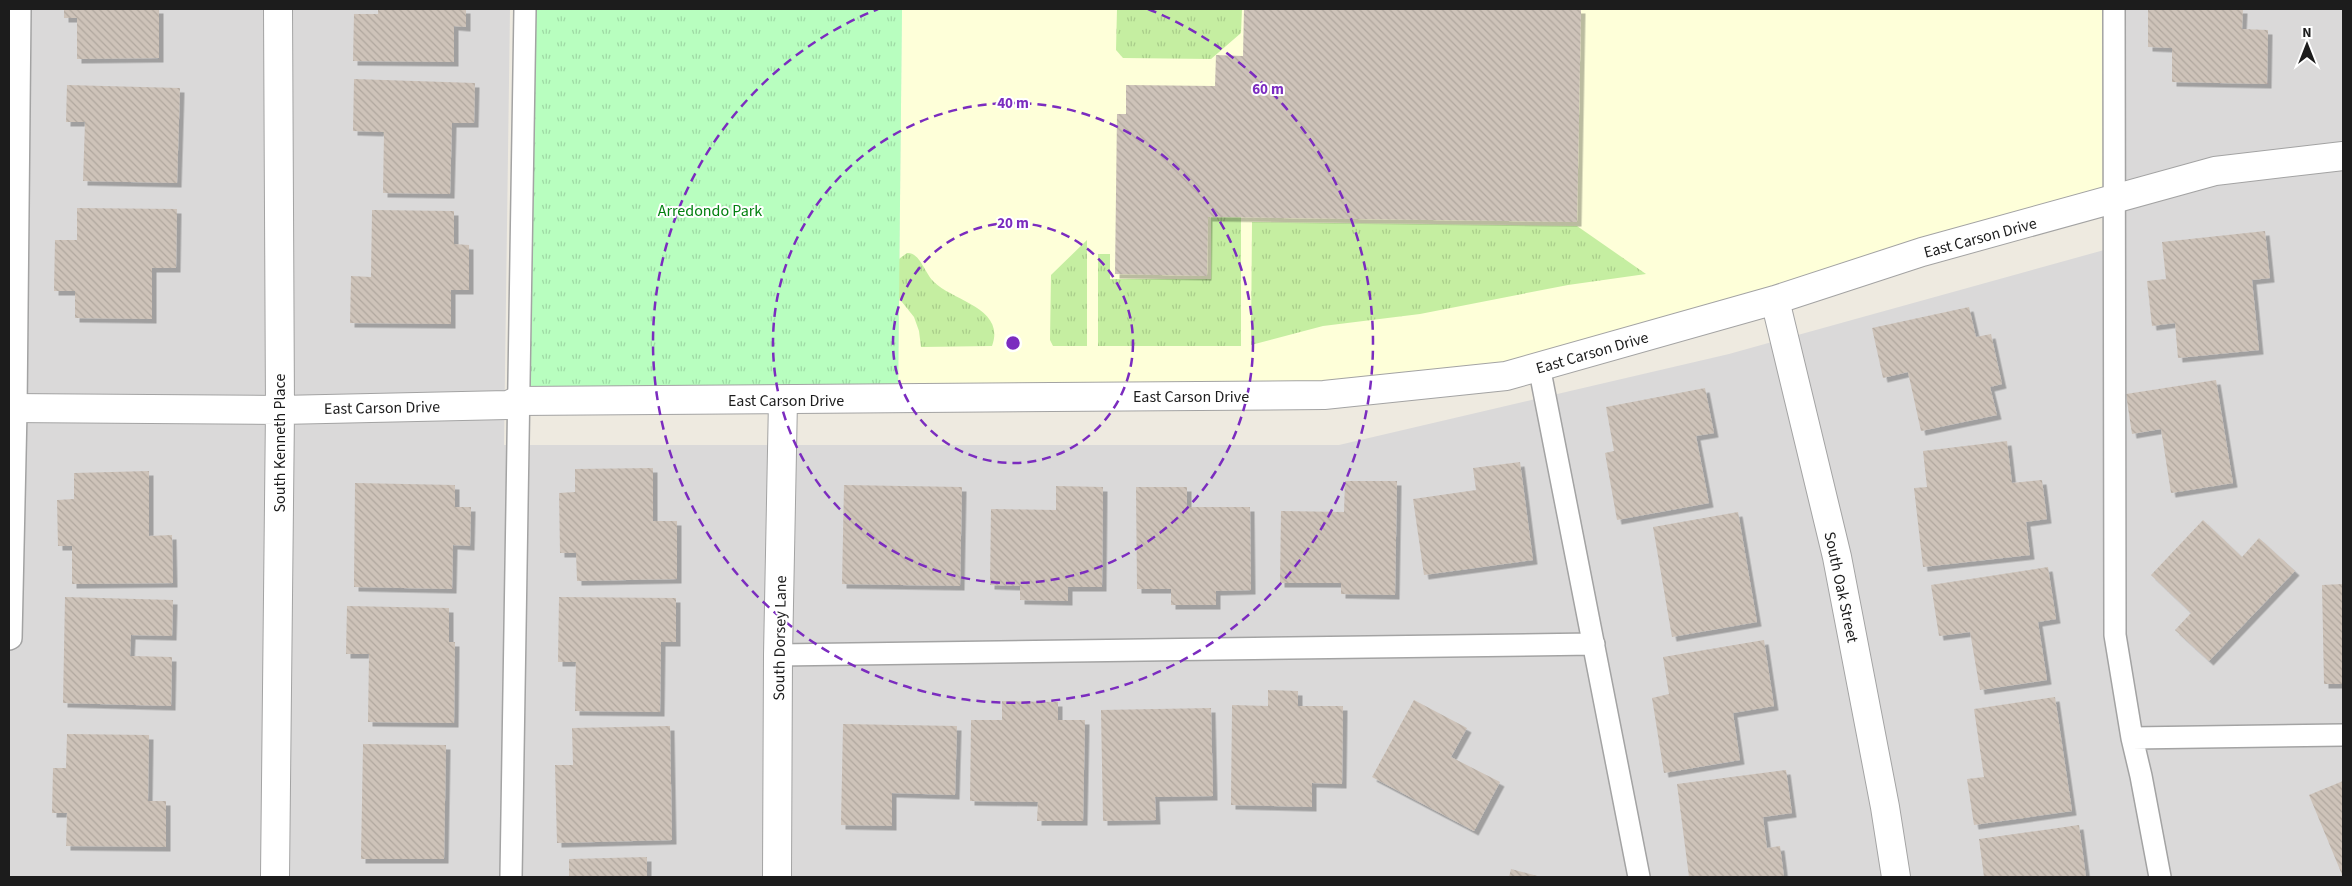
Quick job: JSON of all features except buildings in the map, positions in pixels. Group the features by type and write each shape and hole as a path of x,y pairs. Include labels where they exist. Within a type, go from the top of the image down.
{"street":[{"name":"South Kenneth Place","path":"276,877 280,410 278,9"},
{"name":"East Carson Drive","path":"13,409 280,410 508,405 517,401 1324,395 1506,376 1775,300 1922,252 2215,171 2343,156"},
{"name":"South Oak Street","path":"1775,300 1837,557 1883,798 1896,877"},
{"name":"South Dorsey Lane","path":"777,877 778,655 783,400"}],"lane":[{"path":"9,639 11,638 20,9"},
{"path":"511,877 524,9"},
{"path":"2114,9 2115,635 2132,738 2160,877"},
{"path":"1539,366 1639,877"},
{"path":"778,655 1594,644"},
{"path":"2132,738 2343,735"}],"shaded area":[{"path":"9,9 510,9 504,445 1339,445 1729,354 2115,247 2116,9 2343,9 2343,877 9,877"},
{"path":"902,9 2114,9 2115,200 1506,376 898,399"}],"green space":[{"name":"Arredondo Park","path":"525,9 902,9 898,399 517,401"},
{"path":"1117,9 1242,9 1241,33 1211,59 1123,58 1116,50"},
{"path":"1211,217 1241,217 1241,346 1098,346 1098,254 1110,254 1110,279 1211,279"},
{"path":"1252,222 1577,226 1646,274 1568,285 1420,314 1323,326 1251,345"},
{"path":"1087,240 1087,346 1053,346 1050,340 1051,275"},
{"path":"907,253 912,254 919,260 934,282 985,314 992,323 994,333 992,346 921,347 919,331 914,317 894,292 895,262"}]}
